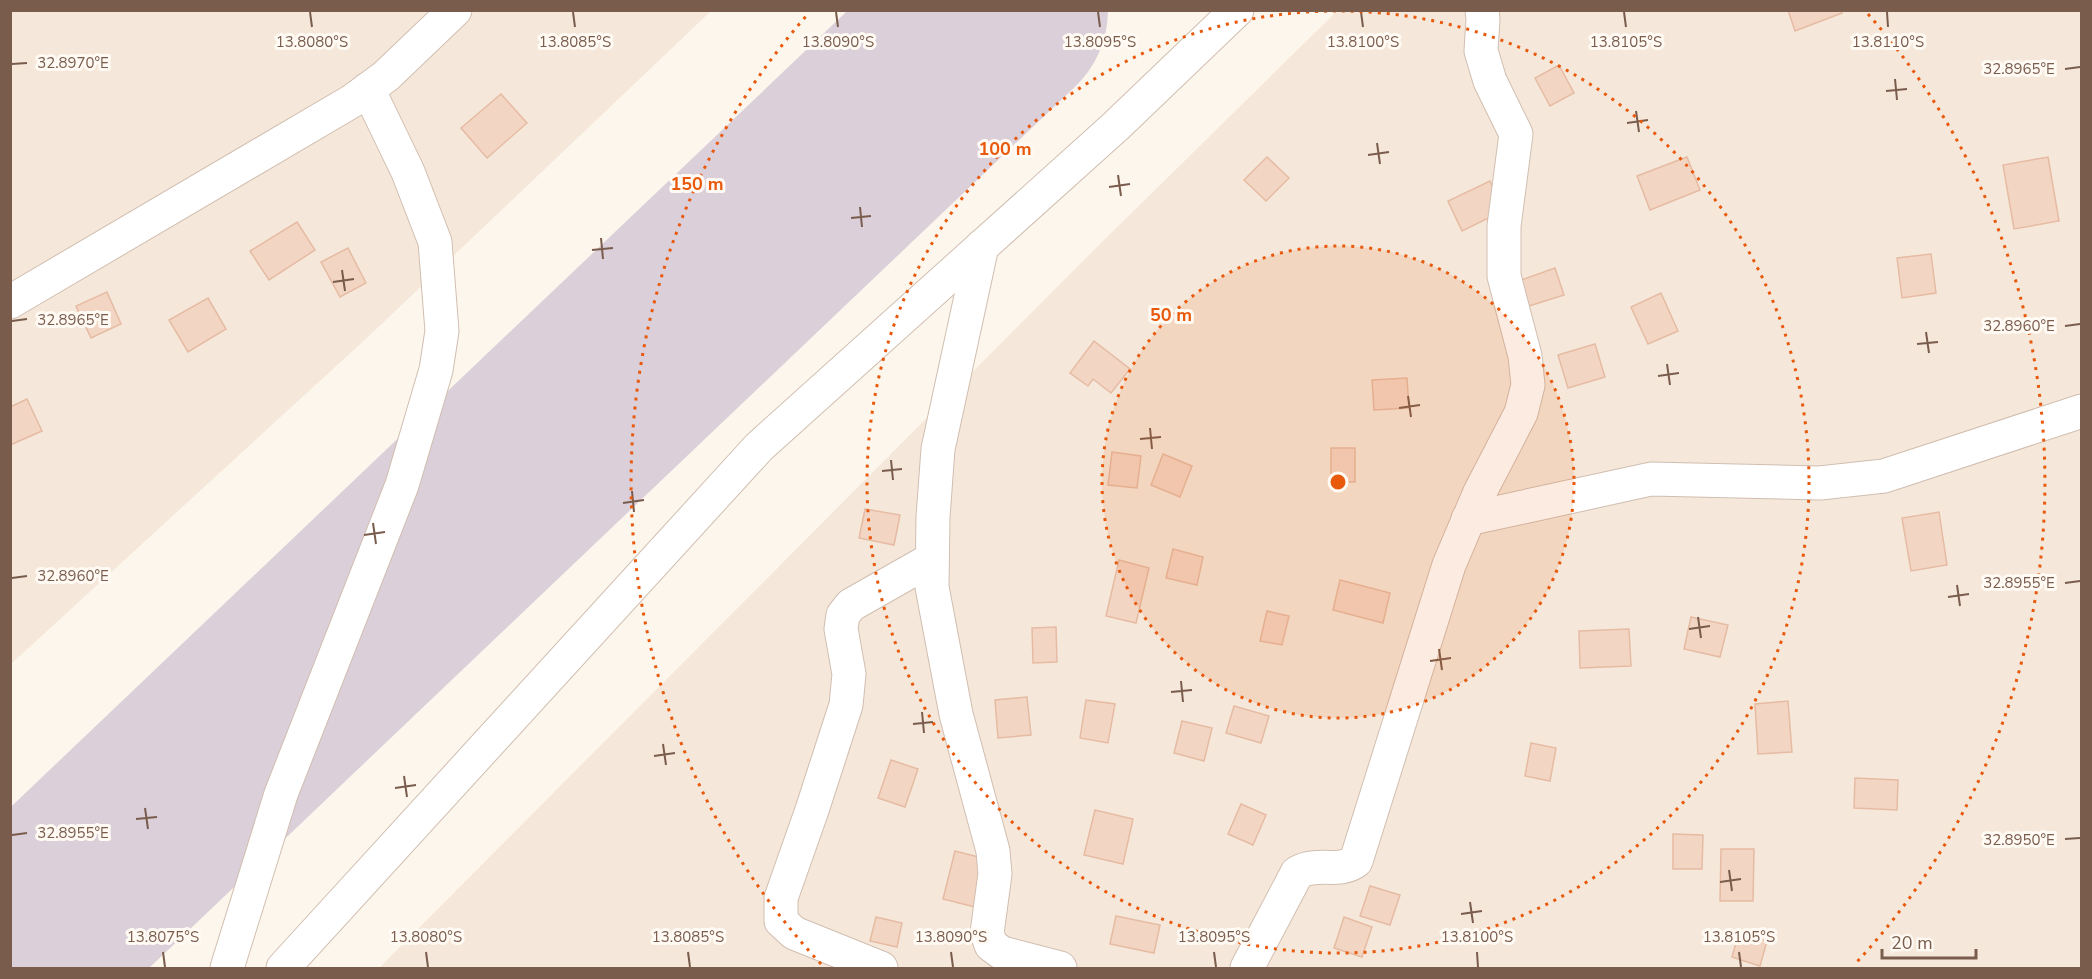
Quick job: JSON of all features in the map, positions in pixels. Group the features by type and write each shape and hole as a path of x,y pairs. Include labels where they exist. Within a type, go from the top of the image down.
{"street":[{"path":"10,303 352,101 386,75 455,10"},
{"path":"283,969 759,447 1116,126 1237,10"},
{"path":"1247,969 1297,873 1306,867 1349,867 1356,861 1449,565 1480,492 1521,413 1528,385 1525,356 1504,276 1504,226 1516,134 1490,81 1481,51 1482,10"},
{"path":"227,969 281,794 402,485 436,370 442,331 435,242 408,172 368,89"},
{"path":"982,246 938,449 932,587 956,714 993,851 995,874 987,933 991,945 1002,952 1060,969"},
{"path":"1468,519 1651,479 1820,483 1884,476 2082,411"},
{"path":"881,969 794,933 781,921 781,898 846,705 849,674 841,629 843,615 851,605 932,559"}],"shaded area":[{"path":"11,11 711,11 369,336 11,664"},
{"path":"1337,11 2081,11 2081,968 379,968 1101,243"}],"building":[{"path":"1788,10 1841,10 1842,13 1795,31"},
{"path":"1559,65 1574,93 1550,106 1535,78"},
{"path":"501,94 527,123 487,158 461,128"},
{"path":"1267,157 1289,178 1266,201 1244,180"},
{"path":"1687,157 1700,190 1650,210 1637,176"},
{"path":"2048,157 2059,221 2014,229 2003,165"},
{"path":"1490,181 1503,211 1462,231 1448,201"},
{"path":"297,222 315,250 269,280 250,251"},
{"path":"348,248 366,283 340,297 321,262"},
{"path":"1931,254 1936,293 1902,298 1897,258"},
{"path":"1555,268 1564,295 1529,306 1521,280"},
{"path":"107,292 121,324 91,338 76,306"},
{"path":"1661,293 1678,331 1648,344 1631,307"},
{"path":"208,298 226,329 188,352 169,320"},
{"path":"1094,341 1130,369 1111,393 1093,379 1088,386 1070,373"},
{"path":"1595,344 1605,377 1568,388 1558,355"},
{"path":"1407,378 1409,408 1374,410 1372,380"},
{"path":"27,399 42,431 10,445 10,407"},
{"path":"1331,448 1355,448 1355,482 1331,482"},
{"path":"1112,452 1141,456 1137,488 1108,485"},
{"path":"1163,454 1192,466 1180,497 1151,485"},
{"path":"865,509 900,515 894,545 859,538"},
{"path":"1939,512 1947,565 1911,571 1902,518"},
{"path":"1173,549 1203,557 1197,585 1166,578"},
{"path":"1119,560 1149,568 1136,623 1106,616"},
{"path":"1340,580 1390,593 1383,623 1333,610"},
{"path":"1267,611 1289,616 1282,645 1260,641"},
{"path":"1691,617 1728,625 1720,657 1684,649"},
{"path":"1056,627 1057,662 1033,663 1032,628"},
{"path":"1629,629 1631,666 1580,668 1579,631"},
{"path":"1027,697 1031,735 998,738 995,700"},
{"path":"1086,700 1115,704 1108,743 1080,738"},
{"path":"1788,701 1792,752 1758,754 1755,704"},
{"path":"1234,706 1269,716 1261,743 1226,733"},
{"path":"1182,721 1212,728 1204,761 1174,753"},
{"path":"1531,743 1556,748 1550,781 1525,776"},
{"path":"891,760 918,769 905,807 878,798"},
{"path":"1855,778 1898,780 1897,810 1854,808"},
{"path":"1241,804 1266,815 1253,845 1228,834"},
{"path":"1095,810 1133,819 1123,864 1084,855"},
{"path":"1673,834 1703,835 1702,869 1673,869"},
{"path":"1721,849 1754,849 1753,901 1720,901"},
{"path":"955,851 994,861 983,909 943,899"},
{"path":"1370,886 1400,895 1390,925 1360,916"},
{"path":"1116,916 1160,925 1154,953 1110,944"},
{"path":"876,917 902,923 897,947 870,941"},
{"path":"1344,917 1372,927 1362,957 1334,948"},
{"path":"1739,932 1767,941 1760,966 1732,957"}],"runway":[{"path":"10,954 1002,10"}]}
